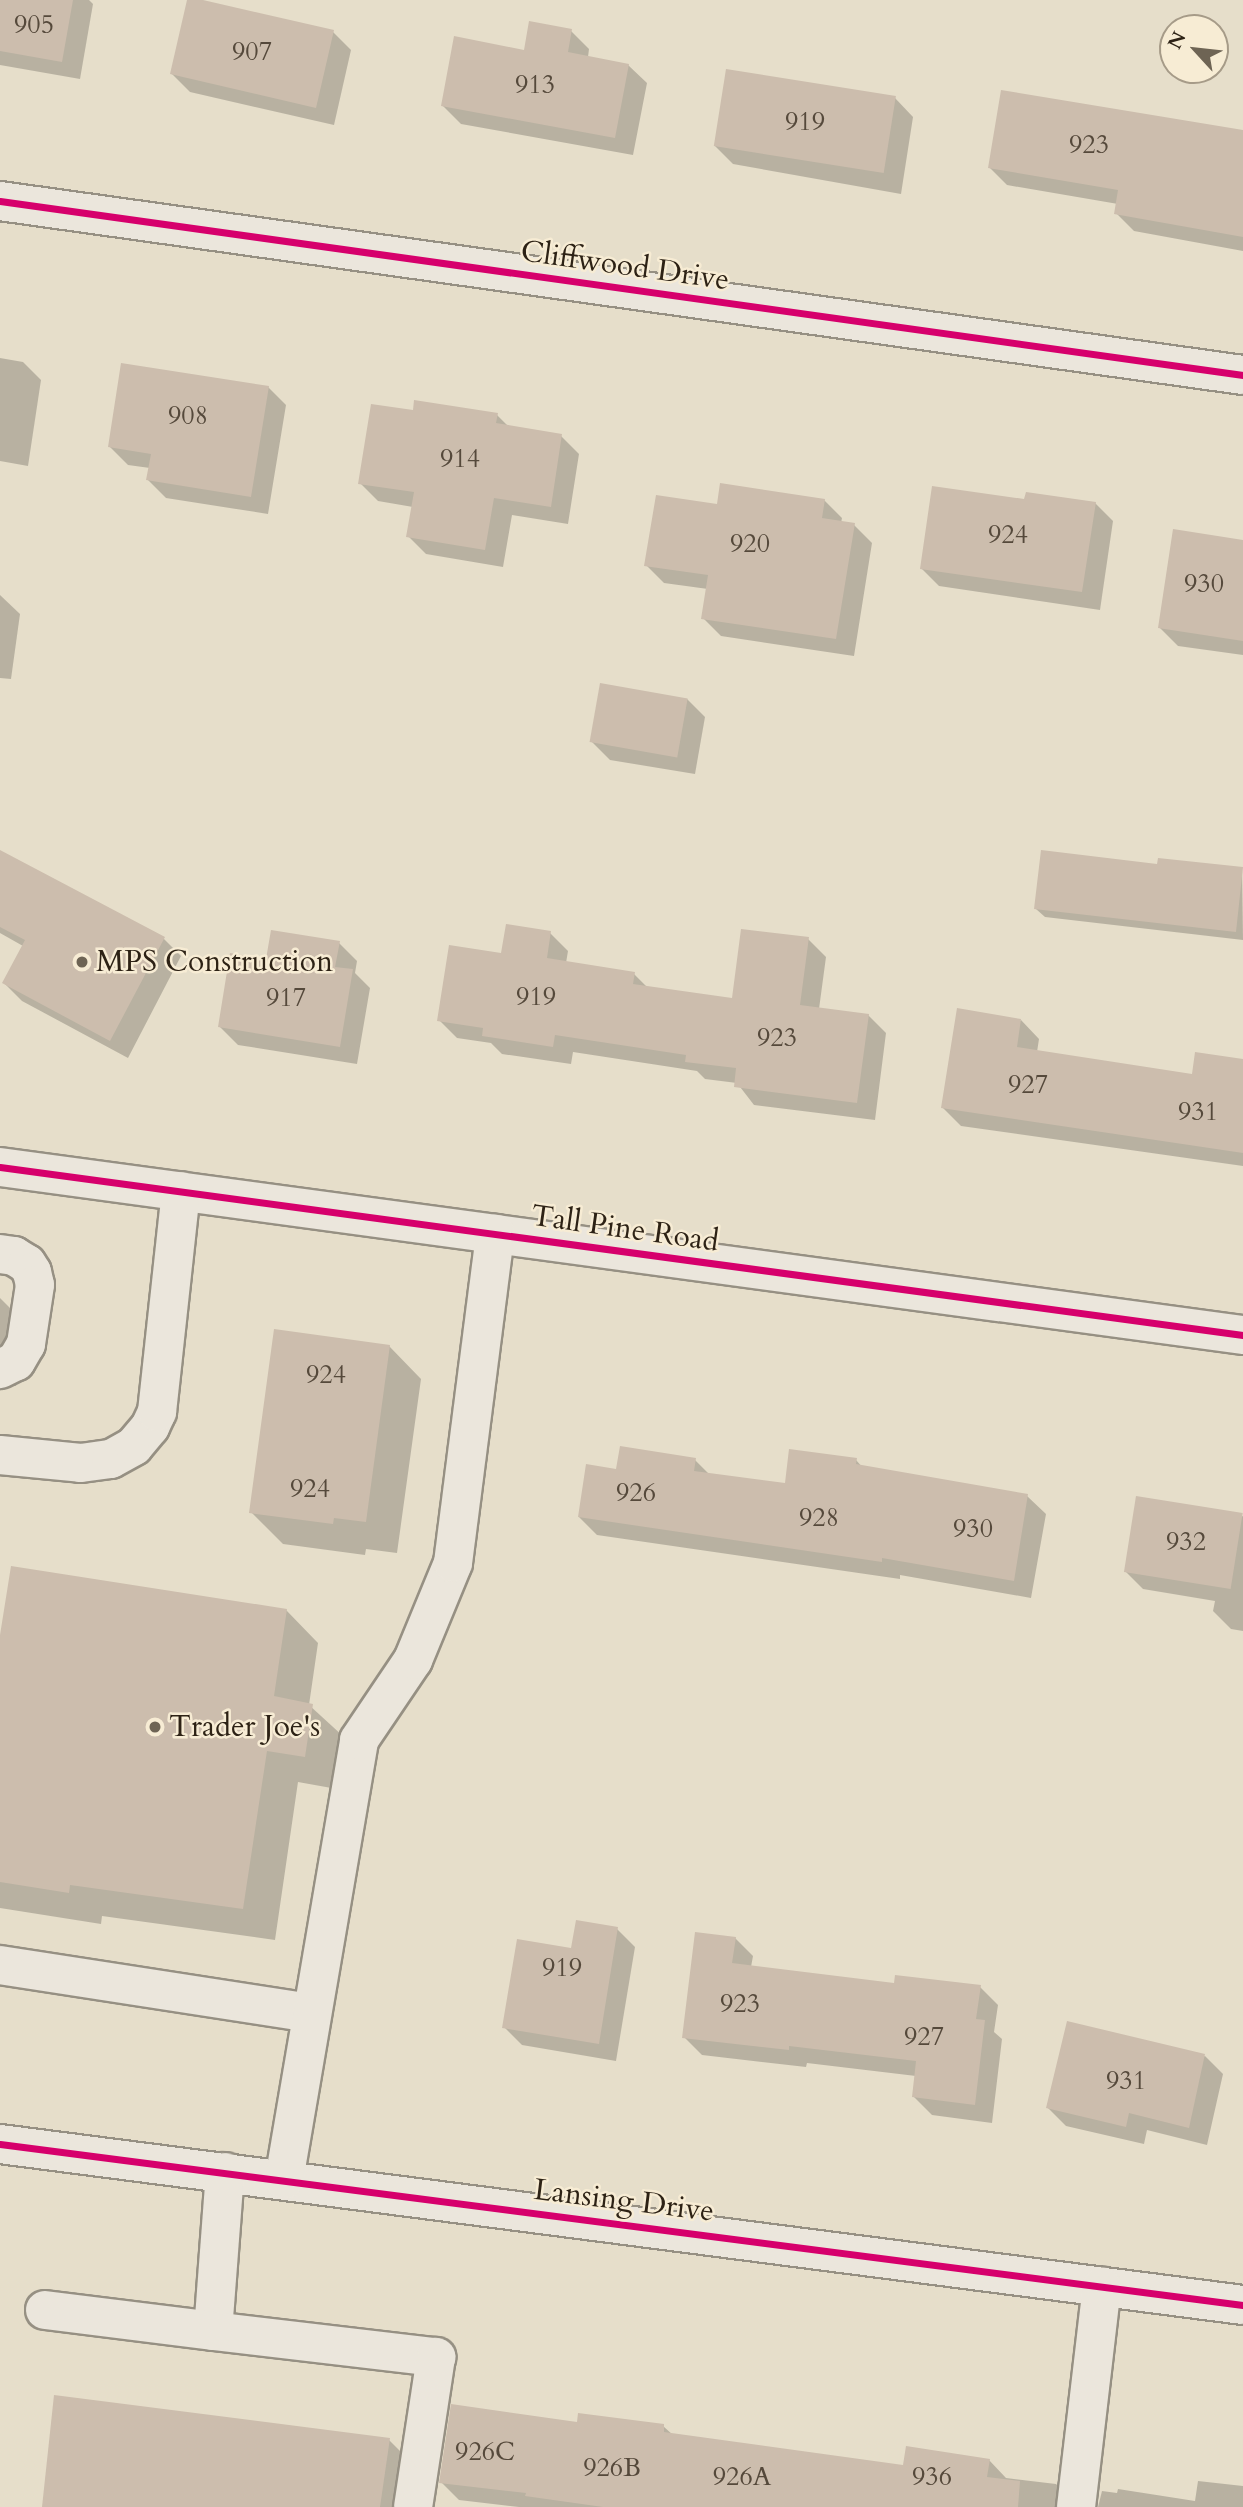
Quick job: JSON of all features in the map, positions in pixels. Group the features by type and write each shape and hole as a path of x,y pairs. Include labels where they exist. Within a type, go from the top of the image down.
{"street":[{"name":"Cliffwood Drive","path":"0,201 1243,376"},
{"name":"Tall Pine Road","path":"0,1167 1243,1335"},
{"path":"0,1455 80,1463 111,1459 134,1446 150,1427 157,1412 181,1191"},
{"path":"284,2180 359,1740 413,1660 453,1563 495,1234"},
{"path":"0,1254 14,1256 27,1264 35,1285 26,1344 16,1361 0,1369"},
{"path":"0,1965 311,2013"},
{"name":"Lansing Drive","path":"0,2144 1243,2305"},
{"path":"213,2331 225,2172"},
{"path":"1076,2507 1102,2287"},
{"path":"45,2310 436,2357 413,2507"}],"building":[{"path":"0,0 73,0 62,62 0,51"},
{"path":"187,0 203,0 334,30 316,108 170,74"},
{"path":"529,21 572,29 568,52 629,64 615,138 441,106 454,36 524,50"},
{"path":"726,69 896,96 884,173 714,146"},
{"path":"1001,90 1243,130 1243,237 1114,214 1118,190 988,168"},
{"path":"121,363 269,386 251,497 146,480 151,454 108,447"},
{"path":"414,400 498,413 496,423 562,434 551,507 494,498 485,550 406,537 414,492 358,484 371,404 413,410"},
{"path":"720,483 825,499 822,518 855,523 836,639 701,619 708,575 644,566 656,495 717,504"},
{"path":"932,486 1024,499 1026,492 1096,502 1082,592 920,569"},
{"path":"1173,529 1243,540 1243,641 1158,628"},
{"path":"600,683 688,698 677,758 590,742"},
{"name":"MPS Construction","path":"0,850 165,937 110,1041 2,983 25,940 0,927"},
{"path":"1041,850 1157,864 1158,858 1243,867 1236,932 1034,909"},
{"path":"506,924 551,931 547,958 635,972 633,984 732,998 741,929 809,937 800,1005 869,1014 857,1103 734,1087 736,1068 685,1062 686,1055 555,1035 553,1047 482,1036 483,1028 437,1021 449,945 501,953"},
{"path":"271,930 340,941 335,967 353,969 340,1047 218,1027 230,953 266,959"},
{"path":"957,1008 1021,1019 1017,1047 1192,1074 1195,1052 1243,1059 1243,1153 941,1108"},
{"path":"274,1329 390,1345 366,1522 334,1518 333,1524 249,1513"},
{"path":"620,1446 696,1458 694,1471 785,1483 789,1449 857,1458 856,1464 1028,1494 1014,1581 882,1558 882,1562 578,1517 586,1464 616,1469"},
{"path":"1136,1496 1243,1513 1231,1589 1124,1572"},
{"name":"Trader Joe's","path":"11,1566 287,1609 274,1696 313,1704 305,1757 267,1751 243,1909 70,1885 69,1893 0,1882 0,1635"},
{"path":"576,1920 618,1927 599,2044 502,2028 517,1939 571,1948"},
{"path":"695,1932 736,1937 732,1963 894,1983 895,1975 981,1985 976,2019 985,2020 975,2105 912,2097 916,2061 789,2046 789,2050 682,2038"},
{"path":"1067,2021 1205,2054 1189,2128 1129,2113 1126,2127 1046,2108"},
{"path":"54,2395 390,2438 380,2507 42,2507"},
{"path":"451,2404 577,2422 578,2413 664,2424 664,2432 903,2465 906,2446 990,2459 987,2477 1020,2481 1018,2507 603,2507 525,2496 526,2493 439,2483"}],"cycle path":[{"path":"0,201 1243,375"},
{"path":"0,1167 1243,1335"},
{"path":"0,2144 1243,2305"}],"place":[{"name":"MPS Construction","path":"82,962"},
{"name":"Trader Joe's","path":"155,1727"}]}
